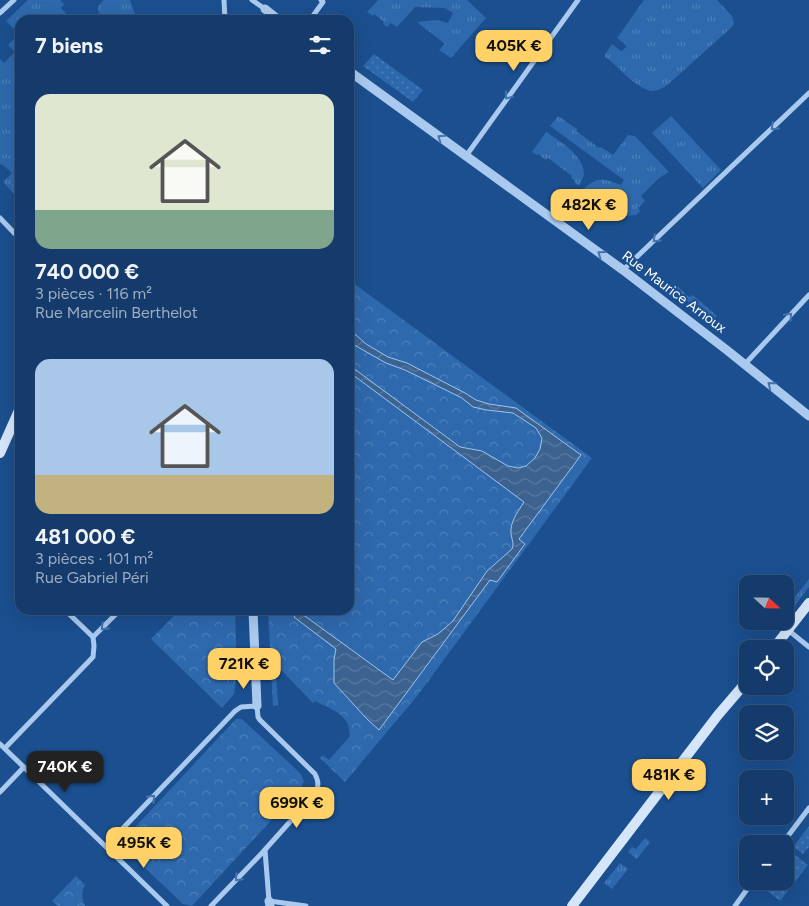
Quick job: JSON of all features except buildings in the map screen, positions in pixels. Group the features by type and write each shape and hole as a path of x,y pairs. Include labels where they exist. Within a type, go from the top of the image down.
{"main road":[{"path":"0,453 15,419"},
{"path":"794,622 809,603"},
{"path":"780,640 788,630"},
{"path":"572,906 718,715 739,690"}],"street":[{"path":"0,13 14,0"},
{"path":"224,0 224,15"},
{"path":"252,0 272,15"},
{"path":"314,15 323,2 321,0"},
{"path":"466,156 578,0"},
{"name":"Rue Maurice Arnoux","path":"354,75 623,270 746,364 809,416"},
{"path":"623,270 809,93"},
{"path":"1,223 15,235"},
{"path":"746,364 809,294"},
{"path":"5,748 92,657 93,637 70,615"},
{"path":"211,906 314,795 318,784 315,774 258,717 252,615"},
{"path":"93,637 114,616"},
{"path":"788,630 809,647"},
{"path":"106,846 241,706 257,706"},
{"path":"0,744 167,906"},
{"path":"0,792 24,767"},
{"path":"789,835 809,808"},
{"path":"265,850 269,903 306,906"},
{"path":"734,906 746,890"}],"green space":[{"path":"28,0 60,0 64,4 61,8 67,15 15,15 15,30 6,21"},
{"path":"104,0 130,0 135,15 101,15 98,10"},
{"path":"378,0 467,0 486,18 451,58 439,50 445,44 417,22 437,20 448,23 453,13 445,8 415,7 397,27 391,23 387,27 374,14 373,16 367,12"},
{"path":"644,0 717,0 732,16 734,23 732,27 665,87 654,91 647,90 634,82 604,56 612,44 621,51 626,47 617,38"},
{"path":"15,38 15,52 8,45"},
{"path":"15,52 15,195 3,182 12,173 0,164 0,59 4,63"},
{"path":"374,54 423,90 413,102 363,66"},
{"path":"558,116 599,148 601,147 613,155 628,135 635,136 669,172 659,178 641,196 645,201 638,208 640,211 636,215 615,217 610,213 612,210 601,202 602,200 593,193 592,195 583,189 597,180 605,180 621,185 624,180 550,126"},
{"path":"671,116 721,170 703,188 652,133"},
{"path":"546,132 576,155 583,168 584,175 579,186 571,178 572,176 548,158 546,160 532,152"},
{"path":"354,284 592,458 418,695 345,782 320,758 323,755 329,760 350,736 348,724 343,717 315,701 313,703 278,669 276,673 278,705 273,706 268,615 354,615"},
{"path":"675,284 689,297 693,295 717,316 712,321 671,288"},
{"path":"809,579 809,587 794,607 794,598"},
{"path":"175,615 235,615 237,672 234,694 222,708 151,639"},
{"path":"236,719 242,719 300,773 304,781 301,788 192,906 183,904 124,848 124,839"},
{"path":"809,826 809,847 803,854 794,846"},
{"path":"645,838 650,842 637,859 628,852 632,847 636,849"},
{"path":"794,854 808,865 794,883"},
{"path":"620,863 628,869 612,889 604,883"},
{"path":"76,876 85,885 82,896 85,906 58,906 52,901"},
{"path":"766,890 789,890 780,901"}],"water":[{"path":"354,334 388,357 407,363 476,400 516,408 581,455 519,539 525,544 497,582 490,580 379,730 334,683 336,649 294,617 295,615 304,615 393,680 422,642 438,634 453,621 487,571 512,549 512,525 524,502 354,376 354,369 460,447 482,451 508,466 518,468 526,466 535,458 540,449 542,438 536,428 513,413 473,407 462,398 405,370 386,363 354,345"}]}
